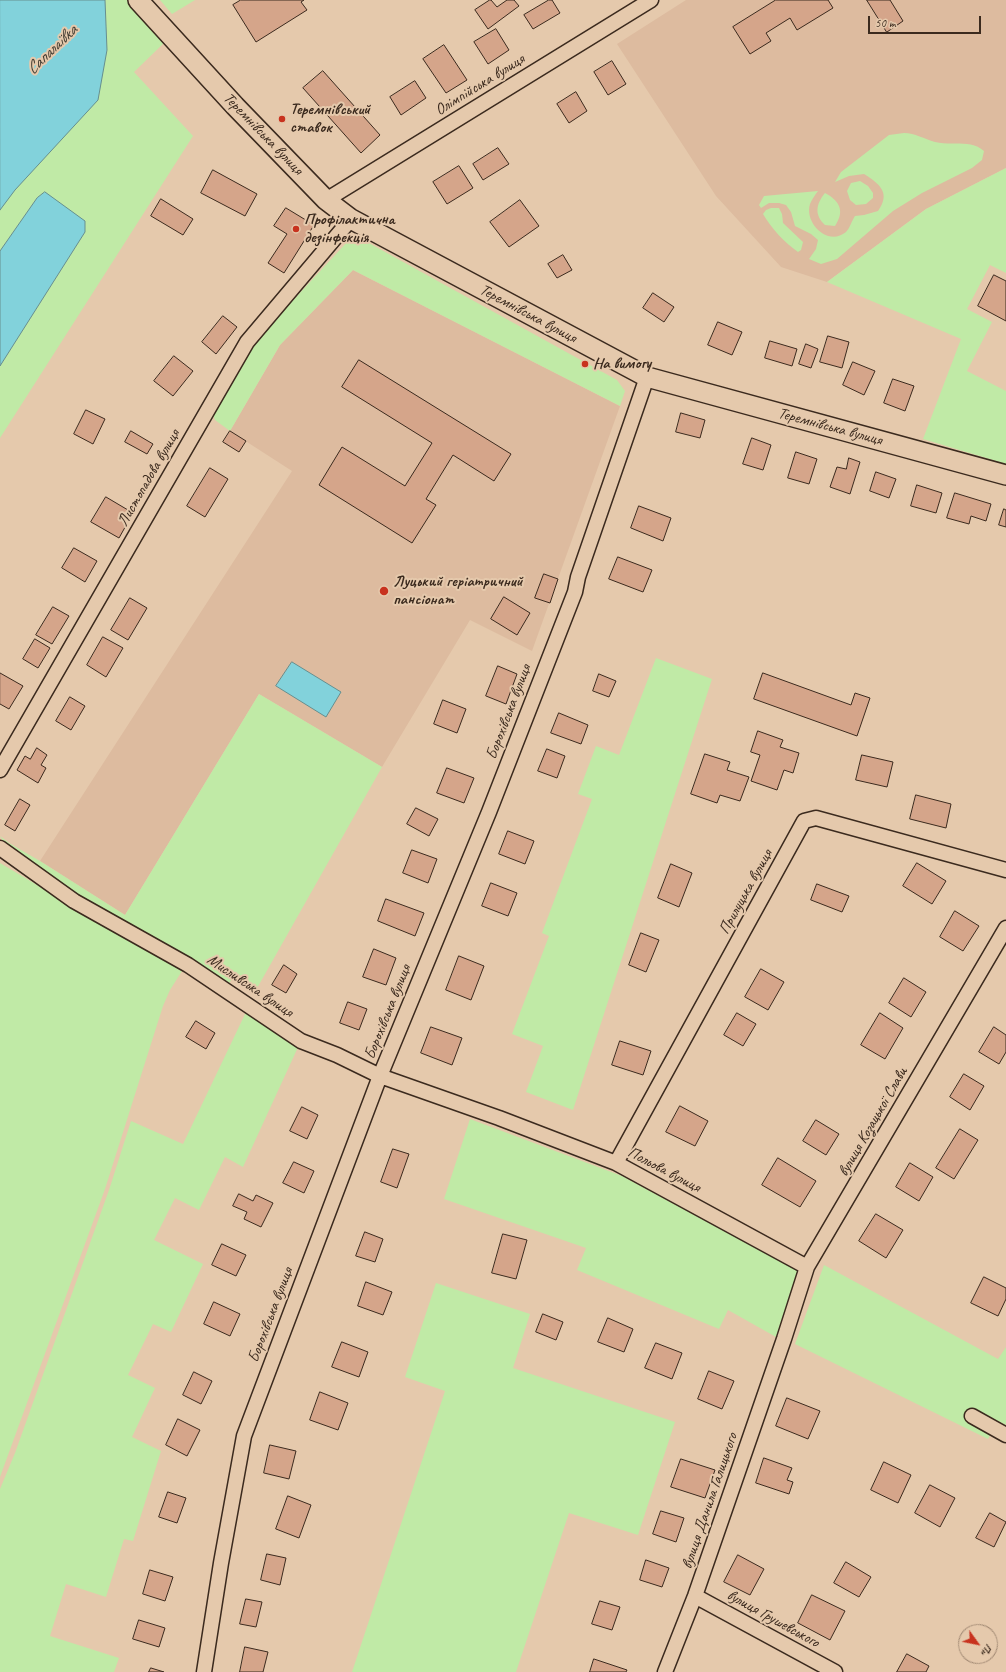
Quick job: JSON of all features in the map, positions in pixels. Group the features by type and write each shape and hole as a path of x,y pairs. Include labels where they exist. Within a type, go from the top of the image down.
{"street":[{"name":"Теремнівська вулиця","path":"138,0 235,106 326,200 351,219 647,377 1006,475"},
{"name":"Олімпійська вулиця","path":"326,200 651,0"},
{"name":"Листопадова вулиця","path":"0,770 247,342 351,219"},
{"name":"Борохівська вулиця","path":"204,1672 221,1563 244,1436 380,1076 489,812 575,592 578,577 647,377"},
{"name":"Прилуцька вулиця","path":"616,1163 804,821 816,818 1006,870"},
{"name":"Мисливська вулиця","path":"0,848 74,901 188,965 301,1041 337,1055 380,1076 499,1118"},
{"name":"вулиця Козацької Слави","path":"784,1340 807,1266 1006,928"},
{"name":"Польова вулиця","path":"499,1118 616,1163 807,1266"},
{"name":"вулиця Данила Галицького","path":"665,1672 695,1596 784,1340"},
{"path":"972,1416 1006,1435"},
{"name":"вулиця Грушевського","path":"695,1596 835,1672"}],"shaded area":[{"path":"686,0 1006,0 1006,168 926,209 827,282 781,267 716,196 617,44"},
{"name":"Луцький геріатричний пансіонат","path":"353,270 620,406 532,651 470,620 382,767 259,694 125,915 40,861 292,471 230,431 280,345"}],"green space":[{"path":"105,0 128,0 166,41 134,72 193,136 0,438 0,366 85,232 37,198 0,251 0,178 107,50"},
{"path":"160,0 195,0 172,14"},
{"path":"904,133 916,135 935,142 967,144 979,147 984,151 982,160 972,168 922,193 893,211 837,259 821,264 809,259 816,249 818,240 811,234 795,226 791,212 786,205 769,203 761,208 759,205 764,196 818,191 810,204 809,211 814,225 825,235 832,237 839,236 846,232 855,216 878,211 884,199 884,194 879,185 864,174 849,176 835,182 841,172 889,135"},
{"path":"1006,168 1006,273 990,265 967,309 992,322 967,371 1006,391 1006,464 923,439 961,339 827,282 926,209"},
{"path":"860,181 868,186 873,193 873,198 866,204 856,205 850,200 847,191 851,183"},
{"path":"825,193 834,199 839,207 840,216 835,226 825,225 819,217 818,205"},
{"path":"771,208 779,208 782,214 783,223 803,242 801,250 798,252 779,235 763,214 766,210"},
{"path":"349,240 367,242 617,380 625,391 620,406 353,270 280,345 230,431 215,420 212,412 257,339"},
{"path":"656,658 712,679 573,1110 526,1092 543,1046 512,1034 549,936 542,933 592,799 578,794 596,746 619,755"},
{"path":"259,694 382,767 256,990 233,977 228,985 106,915 7,847 0,836 125,915"},
{"path":"0,863 182,971 170,990 163,1006 105,1189 0,1477"},
{"path":"247,1010 299,1045 243,1167 225,1157 199,1210 175,1198 154,1240 203,1264 171,1332 153,1324 128,1375 155,1388 132,1437 161,1451 133,1541 124,1539 106,1597 66,1584 50,1636 119,1658 114,1672 0,1672 0,1489 15,1453 109,1190 131,1121 183,1144"},
{"path":"470,1119 622,1176 798,1271 776,1337 728,1310 719,1329 577,1270 586,1248 444,1199"},
{"path":"824,1265 998,1359 1006,1347 1006,1425 998,1421 988,1439 795,1344"},
{"path":"436,1283 530,1314 513,1368 675,1422 638,1535 569,1513 516,1672 352,1672 445,1391 405,1377"}],"water":[{"name":"Сапалаївка","path":"0,0 105,0 107,50 98,100 15,190 0,210"},
{"path":"45,192 85,221 85,232 0,366 0,251 37,198"},
{"path":"292,662 341,692 326,717 276,686"}],"building":[{"path":"241,0 304,0 301,2 307,10 256,42 233,5"},
{"path":"490,0 497,7 507,0 514,0 519,6 488,29 475,10"},
{"path":"549,0 552,0 560,13 533,29 524,15"},
{"path":"776,0 828,0 833,8 797,30 790,18 766,33 771,41 750,54 733,27"},
{"path":"867,0 890,0 903,21 887,32"},
{"path":"496,29 509,50 488,64 474,42"},
{"path":"444,45 467,80 446,93 423,59"},
{"path":"612,61 626,84 608,95 594,72"},
{"path":"323,71 380,135 361,153 303,88"},
{"path":"415,81 426,98 401,115 390,97"},
{"path":"576,92 587,111 569,123 557,104"},
{"path":"498,148 509,164 483,180 473,164"},
{"path":"459,166 473,188 447,204 433,182"},
{"path":"213,170 257,194 245,216 201,193"},
{"path":"161,199 193,219 183,235 151,216"},
{"path":"520,200 539,226 509,247 490,222"},
{"path":"286,208 314,225 284,273 268,263 287,234 274,226"},
{"path":"563,255 572,270 557,278 548,264"},
{"path":"994,275 1006,281 1006,321 978,306"},
{"path":"653,293 674,307 664,322 643,308"},
{"path":"223,316 237,327 216,354 202,342"},
{"path":"718,322 742,332 732,355 708,345"},
{"path":"828,336 849,342 842,368 820,362"},
{"path":"770,341 797,349 792,366 765,358"},
{"path":"806,344 818,349 811,368 799,364"},
{"path":"174,356 193,371 173,396 154,381"},
{"path":"359,360 511,454 494,481 453,455 426,499 436,505 412,543 319,485 342,447 405,486 432,443 342,387"},
{"path":"853,362 875,371 864,395 843,385"},
{"path":"893,379 914,386 905,411 884,403"},
{"path":"86,410 105,419 93,444 74,434"},
{"path":"681,413 705,420 700,438 676,432"},
{"path":"131,431 153,444 147,454 125,442"},
{"path":"230,431 246,441 239,452 223,442"},
{"path":"752,438 771,445 763,470 743,464"},
{"path":"796,452 817,459 809,484 788,478"},
{"path":"849,458 860,462 850,494 830,487 837,467 846,469"},
{"path":"210,468 228,479 205,517 187,506"},
{"path":"876,472 896,479 889,498 870,491"},
{"path":"917,485 942,493 936,513 911,506"},
{"path":"955,493 991,504 986,521 971,516 969,524 947,518"},
{"path":"106,497 133,513 119,538 91,522"},
{"path":"639,506 671,518 663,541 631,528"},
{"path":"1004,509 1006,510 1006,527 999,525"},
{"path":"74,548 97,561 85,582 62,568"},
{"path":"618,557 652,570 643,592 609,579"},
{"path":"544,574 558,579 550,603 535,598"},
{"path":"504,597 530,613 517,635 491,619"},
{"path":"130,598 147,608 128,640 111,630"},
{"path":"53,607 69,616 52,644 36,635"},
{"path":"103,637 123,648 106,677 87,665"},
{"path":"35,639 50,648 38,668 23,659"},
{"path":"498,666 517,674 506,704 486,696"},
{"path":"0,673 23,686 9,709 0,704"},
{"path":"763,673 851,705 855,693 870,698 857,736 754,699"},
{"path":"599,674 616,681 609,697 593,691"},
{"path":"70,697 85,706 71,730 56,721"},
{"path":"443,700 466,709 457,733 434,724"},
{"path":"559,713 588,725 581,744 551,733"},
{"path":"758,731 783,740 780,747 799,753 793,773 784,770 777,790 751,781 760,755 751,752"},
{"path":"37,748 47,755 41,765 46,768 38,783 17,770 25,756 30,759"},
{"path":"547,749 565,756 557,778 538,771"},
{"path":"705,754 730,762 727,770 749,777 740,801 720,795 717,803 691,794"},
{"path":"862,755 893,762 887,787 856,780"},
{"path":"447,768 474,778 464,803 437,793"},
{"path":"916,795 951,804 946,828 910,819"},
{"path":"20,799 30,805 15,831 5,825"},
{"path":"416,808 438,819 429,836 407,824"},
{"path":"508,831 534,841 525,864 499,854"},
{"path":"412,850 437,859 428,883 403,873"},
{"path":"917,863 946,881 932,904 903,886"},
{"path":"671,864 692,873 679,907 658,898"},
{"path":"491,883 517,893 508,916 482,906"},
{"path":"817,884 849,896 842,912 811,900"},
{"path":"386,899 424,913 415,936 378,921"},
{"path":"955,911 979,926 963,951 940,937"},
{"path":"641,933 659,940 646,972 629,965"},
{"path":"374,949 396,958 386,985 363,977"},
{"path":"459,956 484,966 471,1000 446,990"},
{"path":"284,965 297,974 286,993 272,985"},
{"path":"761,969 784,982 768,1010 745,997"},
{"path":"904,978 926,992 911,1017 889,1003"},
{"path":"348,1002 367,1009 359,1030 340,1023"},
{"path":"737,1013 756,1024 743,1046 724,1035"},
{"path":"880,1013 903,1028 885,1059 861,1045"},
{"path":"196,1021 215,1033 206,1049 186,1037"},
{"path":"431,1027 462,1038 452,1065 421,1053"},
{"path":"994,1027 1006,1035 1006,1052 999,1064 979,1052"},
{"path":"620,1041 651,1051 643,1075 612,1065"},
{"path":"964,1074 984,1086 970,1110 950,1097"},
{"path":"680,1106 708,1121 695,1146 666,1132"},
{"path":"302,1107 318,1115 307,1139 290,1131"},
{"path":"816,1120 839,1134 826,1155 803,1141"},
{"path":"960,1129 978,1140 954,1179 936,1168"},
{"path":"393,1149 409,1154 397,1188 381,1182"},
{"path":"778,1158 816,1181 800,1207 762,1185"},
{"path":"294,1162 314,1171 304,1193 283,1183"},
{"path":"910,1163 933,1177 919,1201 896,1187"},
{"path":"239,1194 253,1201 256,1195 273,1203 261,1227 244,1219 247,1212 233,1206"},
{"path":"876,1214 903,1230 886,1258 859,1241"},
{"path":"365,1232 383,1239 375,1262 356,1256"},
{"path":"503,1234 527,1240 516,1279 492,1273"},
{"path":"222,1244 246,1255 236,1276 212,1265"},
{"path":"984,1277 1006,1288 1006,1299 998,1316 971,1303"},
{"path":"366,1282 392,1292 383,1315 358,1306"},
{"path":"214,1302 240,1314 230,1336 204,1324"},
{"path":"543,1314 563,1322 556,1340 536,1332"},
{"path":"608,1318 633,1329 624,1352 598,1342"},
{"path":"342,1342 368,1352 359,1377 332,1367"},
{"path":"656,1343 682,1353 672,1379 645,1368"},
{"path":"709,1371 734,1381 722,1409 698,1399"},
{"path":"194,1372 212,1381 201,1404 183,1395"},
{"path":"320,1392 348,1403 338,1430 310,1420"},
{"path":"787,1398 820,1411 808,1439 776,1426"},
{"path":"178,1419 200,1430 187,1456 166,1445"},
{"path":"270,1445 296,1451 289,1479 264,1473"},
{"path":"764,1458 792,1468 787,1480 793,1482 789,1494 756,1483"},
{"path":"681,1459 715,1470 705,1498 671,1487"},
{"path":"884,1462 911,1475 898,1503 871,1490"},
{"path":"930,1485 955,1498 940,1527 915,1513"},
{"path":"168,1492 186,1498 177,1523 159,1517"},
{"path":"288,1496 311,1505 299,1538 276,1529"},
{"path":"661,1511 684,1518 676,1542 653,1534"},
{"path":"990,1513 1006,1522 994,1547 976,1538"},
{"path":"267,1554 286,1558 280,1585 261,1580"},
{"path":"738,1555 764,1569 750,1595 724,1582"},
{"path":"646,1560 669,1568 662,1587 640,1580"},
{"path":"846,1562 871,1577 859,1597 834,1583"},
{"path":"150,1570 173,1577 165,1601 143,1594"},
{"path":"812,1595 845,1611 830,1640 798,1623"},
{"path":"246,1599 262,1602 256,1627 240,1624"},
{"path":"600,1601 620,1607 612,1630 592,1624"},
{"path":"139,1620 165,1628 159,1647 133,1639"},
{"path":"245,1647 268,1652 263,1672 240,1672"},
{"path":"907,1654 929,1666 926,1672 897,1672"},
{"path":"594,1659 627,1670 626,1672 590,1672"},
{"path":"151,1668 164,1672 149,1672"}],"place":[{"name":"Теремнівський ставок","path":"282,119"},
{"name":"Профілактична дезінфекція","path":"296,229"},
{"name":"На вимогу","path":"585,364"},
{"name":"Луцький геріатричний пансіонат","path":"384,591"}]}
